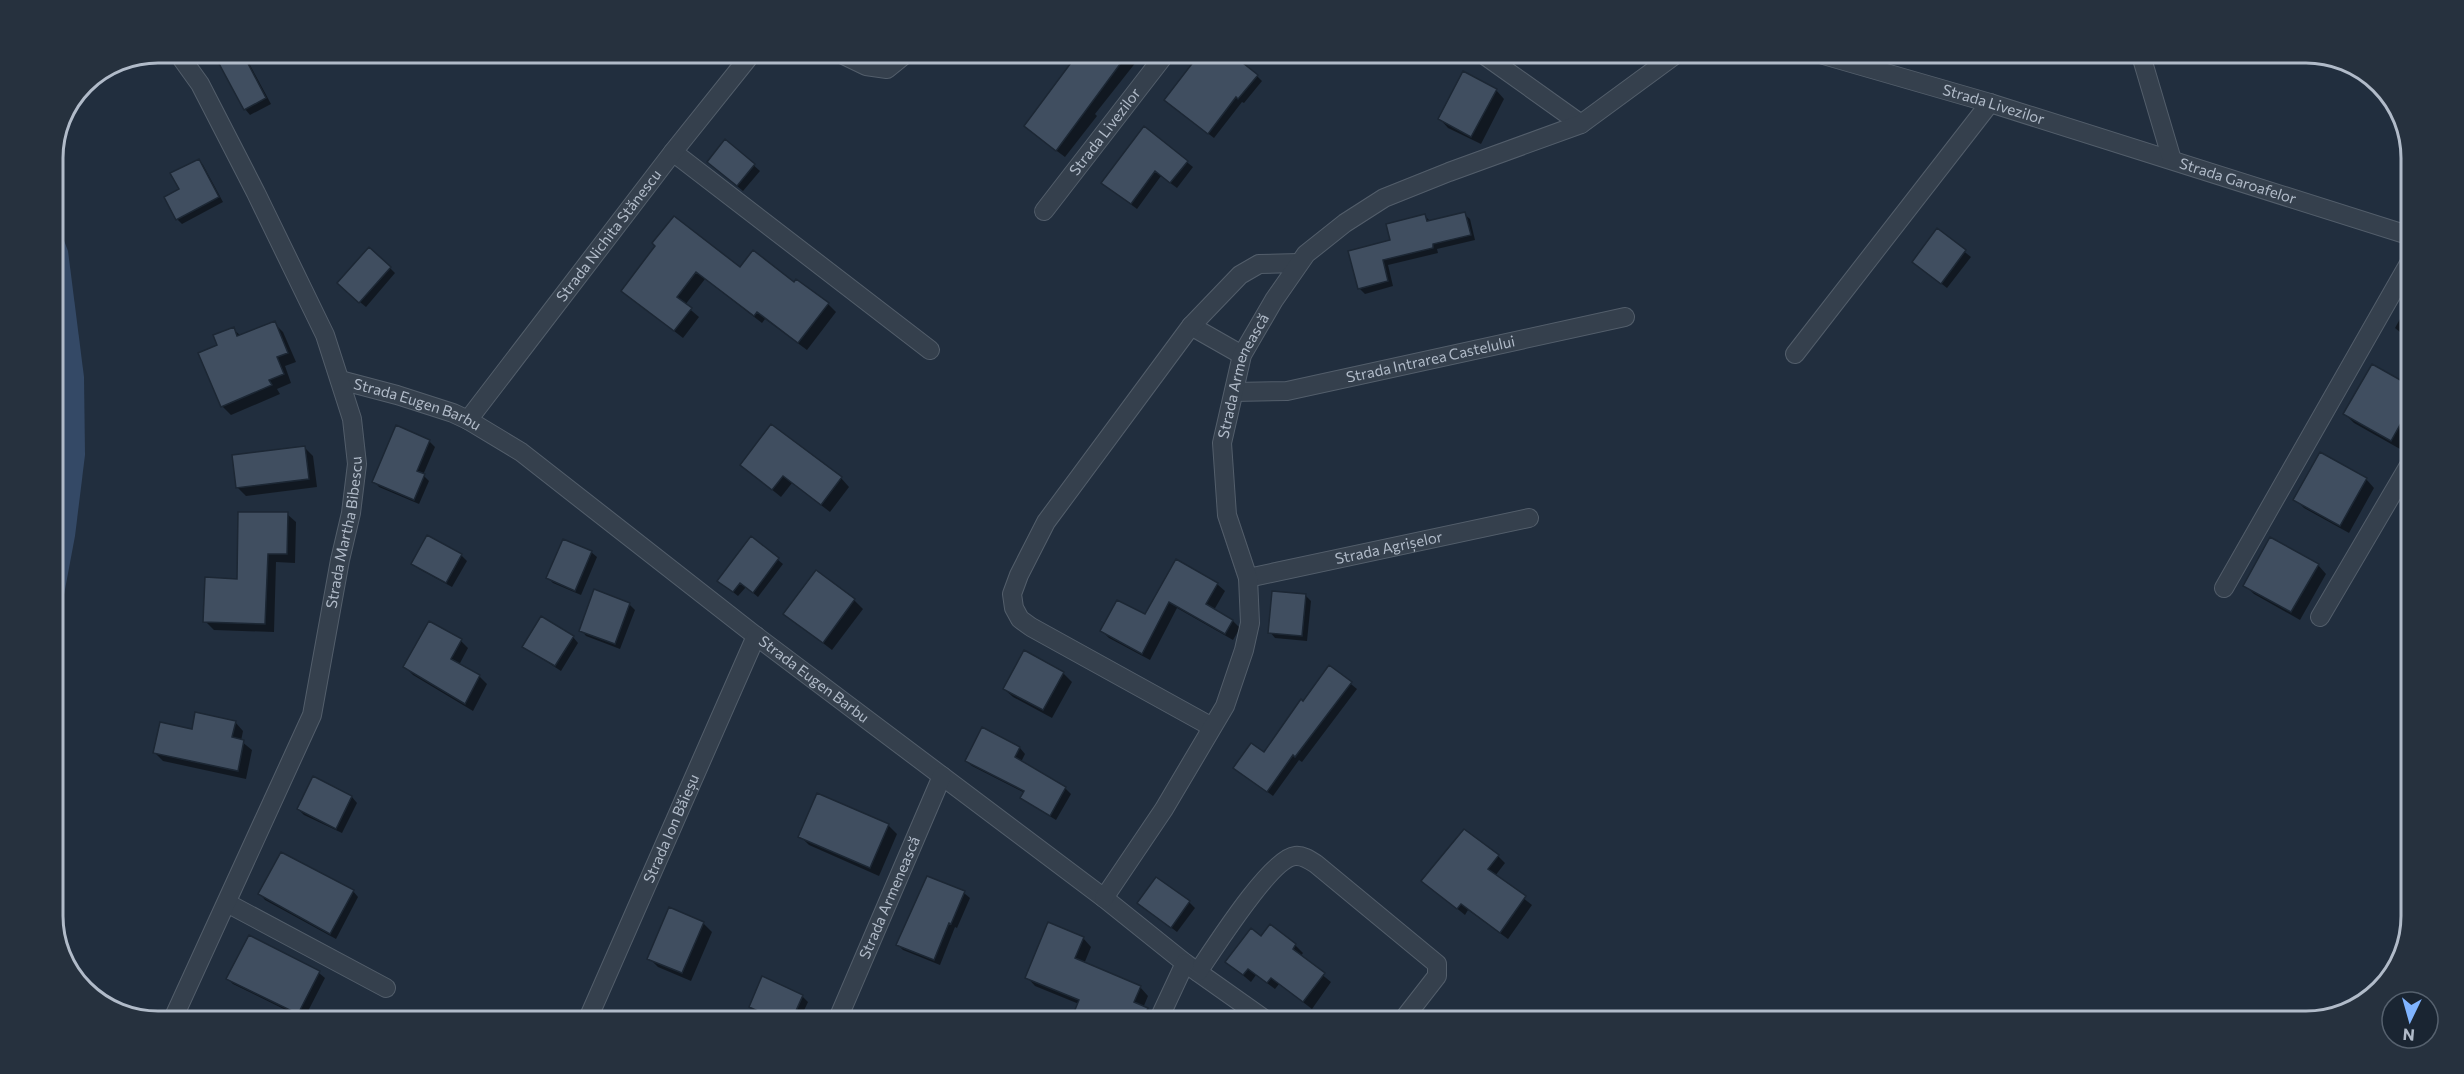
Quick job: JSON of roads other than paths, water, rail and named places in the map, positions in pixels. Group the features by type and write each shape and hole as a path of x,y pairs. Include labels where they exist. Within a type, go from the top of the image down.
{"street":[{"name":"Strada Martha Bibescu","path":"177,1011 312,715 340,560 351,513 357,464 352,419 325,335 200,84 185,63"},
{"name":"Strada Nichita Stănescu","path":"468,420 673,152 744,63"},
{"path":"860,63 887,69 894,63"},
{"name":"Strada Livezilor","path":"1044,211 1158,63"},
{"path":"1495,63 1581,124"},
{"name":"Strada Armenească","path":"1104,898 1164,808 1225,706 1244,650 1250,623 1248,578 1227,515 1222,443 1242,355 1274,300 1306,254 1345,223 1384,198 1581,124 1664,63"},
{"name":"Strada Livezilor","path":"1867,63 2172,160"},
{"name":"Strada Garoafelor","path":"2143,63 2172,160 2401,233"},
{"path":"1795,354 1990,104"},
{"path":"673,152 930,350"},
{"path":"1212,727 1031,627 1020,619 1014,608 1012,594 1018,575 1046,522 1191,326 1239,275 1259,264 1299,263"},
{"path":"2223,588 2401,277"},
{"name":"Strada Intrarea Castelului","path":"1233,392 1287,391 1625,317"},
{"path":"1191,326 1242,355"},
{"name":"Strada Eugen Barbu","path":"340,380 396,394 468,420 521,452 756,636 1104,898 1191,968 1252,1011"},
{"path":"2320,617 2401,479"},
{"name":"Strada Agrișelor","path":"1248,578 1529,518"},
{"name":"Strada Ion Băieșu","path":"592,1011 756,636"},
{"name":"Strada Armenească","path":"842,1011 942,776"},
{"path":"1165,1011 1191,968 1268,875 1284,859 1294,856 1305,857 1316,864 1437,964 1437,976 1410,1011"},
{"path":"227,903 386,988"}],"water":[{"path":"63,238 68,251 84,377 85,455 75,536 63,600"}]}
